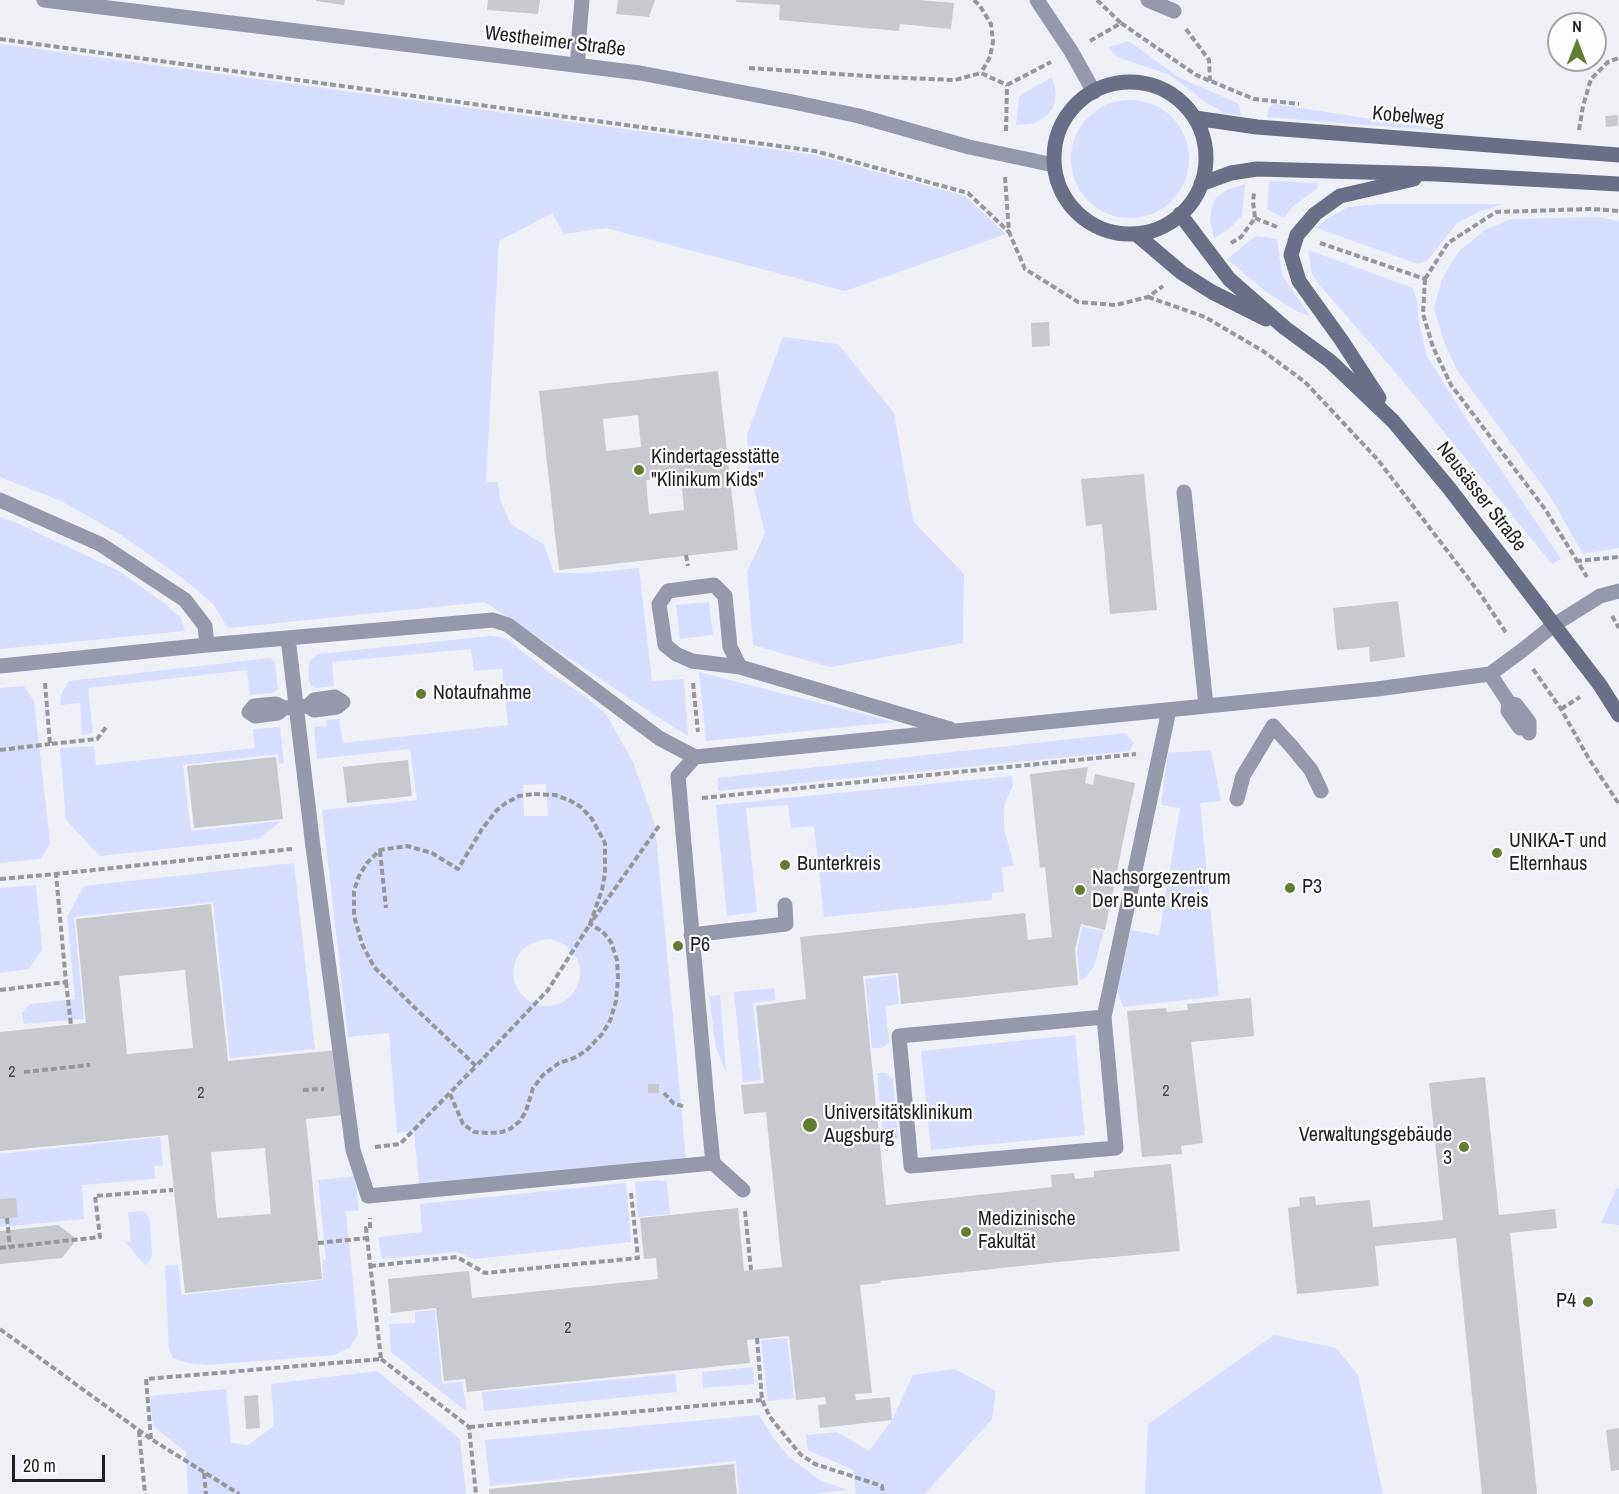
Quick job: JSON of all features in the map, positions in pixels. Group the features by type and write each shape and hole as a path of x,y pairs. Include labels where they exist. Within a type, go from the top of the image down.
{"main road":[{"path":"1118,83 1137,83 1173,96 1195,118 1204,142 1206,162 1201,184 1195,197 1168,224 1136,234 1113,232 1095,226 1079,215 1067,201 1058,184 1054,165 1055,146 1060,128 1083,98 1100,88 1118,83"},
{"name":"Kobelweg","path":"1195,118 1257,127 1619,155"},
{"path":"1201,184 1231,173 1257,169 1436,174 1619,184"},
{"path":"1393,421 1342,341 1299,281 1291,255 1297,235 1315,214 1340,196 1436,174"},
{"name":"Neusässer Straße","path":"1180,214 1229,279 1285,328 1330,361 1393,421 1449,488 1600,685 1619,714"},
{"name":"Neusässer Straße","path":"1136,234 1182,273 1212,292 1285,328"}],"street":[{"name":"Westheimer Straße","path":"44,0 640,73 859,116 969,147 1054,165"},
{"path":"578,65 582,0"},
{"path":"1037,0 1071,51 1094,92"},
{"path":"1148,0 1174,11"},
{"path":"1184,492 1206,706"},
{"path":"0,500 100,544 185,600 205,626 207,645"},
{"path":"740,667 730,647 725,596 714,585 668,591 659,604 665,645 676,654 692,661 740,667 957,731"},
{"path":"0,666 493,620 508,625 659,738 695,757 1377,689 1490,674 1554,625 1600,596 1619,591"},
{"path":"288,638 353,1150 368,1196 713,1163"},
{"path":"1490,674 1509,703 1516,705 1529,722 1525,731"},
{"path":"1270,700 1273,726 1311,770 1320,792"},
{"path":"1104,1017 899,1036 911,1166 1116,1148 1104,1017 1169,710"},
{"path":"1237,799 1243,776 1273,726"},
{"path":"695,757 678,776 679,801 713,1163 743,1190"},
{"path":"691,935 786,924 785,906"}],"path":[{"path":"974,0 991,24 993,42 990,57 981,73"},
{"path":"1097,0 1121,23 1196,75 1254,99"},
{"path":"1174,11 1209,60 1210,81"},
{"path":"1007,86 1121,23"},
{"path":"0,39 815,151 968,193 1009,232"},
{"path":"1576,152 1583,106 1591,79 1608,62 1619,58"},
{"path":"744,67 955,80 981,73 1007,86"},
{"path":"1007,86 1005,195 1009,232 1025,269 1078,302 1116,305 1149,297 1205,317 1263,351 1305,382 1378,460 1480,595 1561,709 1589,759 1619,804"},
{"path":"1600,596 1545,509 1452,385 1433,347 1423,314 1425,279 1448,243 1496,212 1592,209 1619,212"},
{"path":"1255,219 1425,279"},
{"path":"1576,561 1619,557"},
{"path":"692,661 698,738 695,757"},
{"path":"43,662 50,744"},
{"path":"0,750 97,739 107,726"},
{"path":"353,1150 400,1144 548,990 650,837 679,801 1160,752"},
{"path":"476,1066 374,967 362,944 354,916 354,891 367,863 380,850 407,846 432,853 458,869 482,830 497,810 506,803 519,796 555,795 581,807 592,819 605,843 605,873 602,890 590,924"},
{"path":"0,879 313,848"},
{"path":"380,850 386,908"},
{"path":"56,874 71,1025"},
{"path":"450,1094 464,1124 474,1132 502,1132 510,1129 520,1121 526,1111 533,1088 543,1075 559,1063 586,1051 602,1034 610,1021 616,1001 617,960 603,932 590,924"},
{"path":"0,990 66,982"},
{"path":"24,1072 90,1065"},
{"path":"370,1266 457,1257 485,1273 638,1258 629,1172"},
{"path":"0,1248 100,1237 95,1196 173,1190"},
{"path":"743,1190 751,1270"},
{"path":"368,1196 370,1228 366,1228 381,1359"},
{"path":"6,1218 10,1247"},
{"path":"318,1243 367,1238"},
{"path":"0,1329 150,1439 238,1494"},
{"path":"757,1338 762,1400 770,1417 801,1455 815,1464 882,1486 883,1494"},
{"path":"150,1439 146,1379 381,1359 469,1427 762,1400"},
{"path":"469,1427 476,1494"},
{"path":"139,1430 145,1494"},
{"path":"204,1472 206,1494"}],"shaded area":[{"path":"1129,41 1178,77 1239,104 1241,116 1225,113 1205,102 1167,74 1117,57 1108,47"},
{"path":"0,44 814,155 965,196 1006,234 845,291 606,228 564,234 552,213 499,241 486,482 498,482 500,500 511,524 544,545 554,573 587,573 639,568 652,681 684,679 688,736 485,602 228,628 213,604 182,578 121,535 61,501 0,477"},
{"path":"1052,77 1056,94 1053,108 1035,123 1016,125 1019,96"},
{"path":"1130,100 1153,104 1172,117 1185,136 1189,159 1185,182 1172,201 1153,214 1130,218 1107,214 1088,201 1075,182 1071,159 1075,136 1088,117 1107,104"},
{"path":"1274,104 1456,132 1267,117 1269,108"},
{"path":"1269,181 1318,183 1317,189 1293,206 1284,218 1267,209"},
{"path":"1245,184 1242,216 1229,229 1214,238 1210,219 1216,198 1227,190"},
{"path":"1380,204 1504,204 1481,211 1457,223 1427,261 1418,264 1317,228 1325,220 1348,207"},
{"path":"1598,217 1619,221 1619,548 1583,554 1550,496 1457,370 1443,339 1434,308 1442,279 1459,251 1485,230 1511,219"},
{"path":"1256,236 1277,239 1282,275 1310,316 1296,311 1265,291 1227,259"},
{"path":"1308,250 1413,288 1427,356 1561,559 1552,564 1391,367 1321,287 1312,274"},
{"path":"783,337 838,344 894,413 913,521 964,574 963,643 830,667 753,645 747,572 765,533 749,470 747,435"},
{"path":"0,517 119,571 181,618 185,631 0,649"},
{"path":"709,602 713,635 680,639 676,605"},
{"path":"490,636 505,638 606,714 634,764 655,825 686,1158 419,1185 414,1131 397,1133 389,1033 348,1037 322,810 417,800 410,749 317,759 314,727 327,726 326,720 339,719 343,743 508,725 502,669 474,671 471,649 332,662 334,686 316,688 309,681 308,670 310,661 318,654","holes":["546,784 548,816 524,816 523,785","551,939 562,943 577,958 580,978 570,997 561,1003 540,1006 521,994 515,984 513,972 515,961 521,951 530,944"]},
{"path":"270,658 275,663 278,689 273,693 250,695 247,670 88,688 93,733 82,735 80,703 60,705 61,695 69,681"},
{"path":"699,672 894,722 706,741"},
{"path":"24,686 34,701 50,843 41,859 0,863 0,688"},
{"path":"280,727 284,763 279,764 278,754 183,765 191,831 281,821 259,839 100,856 66,820 60,748 94,746 96,765 255,748 253,729"},
{"path":"1125,733 1134,743 1130,751 718,791 718,778"},
{"path":"1211,750 1221,801 1200,803 1219,996 1123,1007 1117,988 1131,930 1159,935 1180,808 1161,805 1168,753"},
{"path":"1012,776 1013,787 1004,806 1004,829 1014,865 1002,868 1004,892 992,893 992,900 824,917 814,826 791,828 788,805 746,808 757,912 727,916 716,805"},
{"path":"294,863 315,1049 230,1058 213,902 74,917 84,1019 24,1024 22,1013 30,1004 75,999 67,917 84,886"},
{"path":"36,885 42,950 29,969 0,973 0,888"},
{"path":"1082,927 1104,931 1094,966 1085,978 1080,980 1077,951"},
{"path":"896,975 899,1004 885,1006 889,1042 882,1048 872,1048 865,979"},
{"path":"774,988 775,1000 753,1003 761,1080 743,1082 734,992"},
{"path":"720,995 726,1072 716,1048 709,996"},
{"path":"1075,1035 1085,1135 931,1150 921,1051"},
{"path":"877,1073 886,1073 893,1079 898,1139 883,1140"},
{"path":"160,1137 163,1165 154,1166 155,1179 82,1185 84,1219 0,1227 0,1154"},
{"path":"355,1176 359,1210 346,1212 358,1335 349,1348 335,1355 208,1365 187,1363 173,1358 169,1348 165,1266 178,1265 182,1295 323,1280 322,1260 326,1259 318,1180"},
{"path":"657,1180 667,1183 670,1214 638,1217 635,1182"},
{"path":"626,1183 631,1242 475,1259 457,1252 382,1259 378,1237 422,1232 420,1204"},
{"path":"1617,1187 1619,1189 1619,1225 1601,1223"},
{"path":"143,1211 150,1221 152,1256 145,1265 125,1242 131,1242 128,1212"},
{"path":"435,1310 442,1384 462,1382 467,1412 391,1352 389,1324 415,1323 415,1312"},
{"path":"1274,1335 1336,1348 1358,1375 1383,1494 1145,1494 1148,1424"},
{"path":"787,1338 794,1398 768,1401 761,1340"},
{"path":"753,1367 754,1384 703,1388 702,1372"},
{"path":"955,1369 996,1391 992,1419 925,1494 856,1494 853,1470 808,1450 806,1435 837,1432 869,1451 892,1420 913,1375"},
{"path":"377,1371 460,1439 466,1494 188,1494 186,1452 153,1426 150,1396 226,1389 231,1443 248,1445 274,1426 271,1384"},
{"path":"675,1374 677,1392 484,1411 482,1392"},
{"path":"759,1415 789,1457 821,1481 848,1490 815,1494 739,1494 736,1461 490,1486 485,1440"}],"building":[{"path":"316,0 345,0 344,5"},
{"path":"488,0 540,0 538,14 487,10"},
{"path":"618,0 655,0 649,17 616,14"},
{"path":"736,0 918,0 954,3 951,29 900,24 899,31 779,20 780,5 736,2"},
{"path":"1618,115 1618,126 1606,127 1605,116"},
{"path":"1049,322 1050,346 1032,347 1031,323"},
{"path":"718,371 738,550 559,570 539,391","holes":["638,415 641,447 606,451 603,419","681,477 684,510 649,514 646,480"]},
{"path":"1144,474 1157,610 1110,614 1102,524 1086,526 1081,479"},
{"path":"1398,601 1405,657 1370,662 1369,647 1337,650 1333,608"},
{"path":"276,757 283,819 194,828 187,766"},
{"path":"408,760 412,796 347,803 343,767"},
{"path":"1088,767 1085,783 1093,785 1095,774 1135,783 1105,930 1081,924 1075,949 1078,985 901,1004 898,973 863,976 886,1205 1052,1187 1051,1175 1074,1173 1075,1179 1094,1177 1094,1171 1171,1164 1180,1251 1068,1261 860,1285 872,1393 855,1394 856,1400 890,1397 892,1420 820,1428 818,1405 826,1404 825,1397 796,1400 789,1336 747,1340 750,1363 467,1392 465,1379 444,1381 436,1308 391,1313 388,1279 469,1271 472,1298 658,1279 656,1258 644,1259 640,1218 738,1208 744,1271 782,1267 766,1112 744,1114 741,1085 764,1083 756,1006 806,999 800,937 1025,913 1028,940 1052,937 1045,867 1040,868 1030,774"},
{"path":"211,904 228,1061 337,1050 344,1115 306,1119 322,1279 185,1293 168,1135 0,1151 0,1032 86,1023 76,919","holes":["185,970 193,1048 127,1054 119,976","265,1148 271,1214 217,1218 211,1152"]},
{"path":"1251,998 1254,1036 1191,1042 1203,1143 1181,1146 1182,1154 1142,1157 1127,1011 1166,1008 1167,1012 1188,1010 1187,1004"},
{"path":"1485,1077 1499,1215 1555,1209 1557,1228 1510,1233 1537,1494 1482,1494 1456,1238 1375,1246 1379,1286 1297,1294 1288,1208 1300,1206 1299,1198 1315,1196 1316,1205 1370,1200 1373,1227 1443,1220 1429,1083"},
{"path":"648,1084 659,1084 659,1093 648,1093"},
{"path":"16,1198 18,1217 0,1219 0,1199"},
{"path":"58,1225 77,1239 62,1258 0,1264 0,1231"},
{"path":"258,1395 260,1428 246,1429 244,1396"},
{"path":"1619,1428 1619,1470 1611,1471 1606,1430"},
{"path":"734,1464 737,1494 489,1494 489,1489"}],"place":[{"name":"Kindertagesstätte \"Klinikum Kids\"","path":"639,470"},
{"name":"Notaufnahme","path":"421,694"},
{"name":"UNIKA-T und Elternhaus","path":"1497,853"},
{"name":"Bunterkreis","path":"785,865"},
{"name":"P3","path":"1290,888"},
{"name":"Nachsorgezentrum Der Bunte Kreis","path":"1080,890"},
{"name":"P6","path":"678,946"},
{"name":"Universitätsklinikum Augsburg","path":"810,1125"},
{"name":"Verwaltungsgebäude 3","path":"1464,1147"},
{"name":"Medizinische Fakultät","path":"966,1232"},
{"name":"P4","path":"1588,1302"}]}
